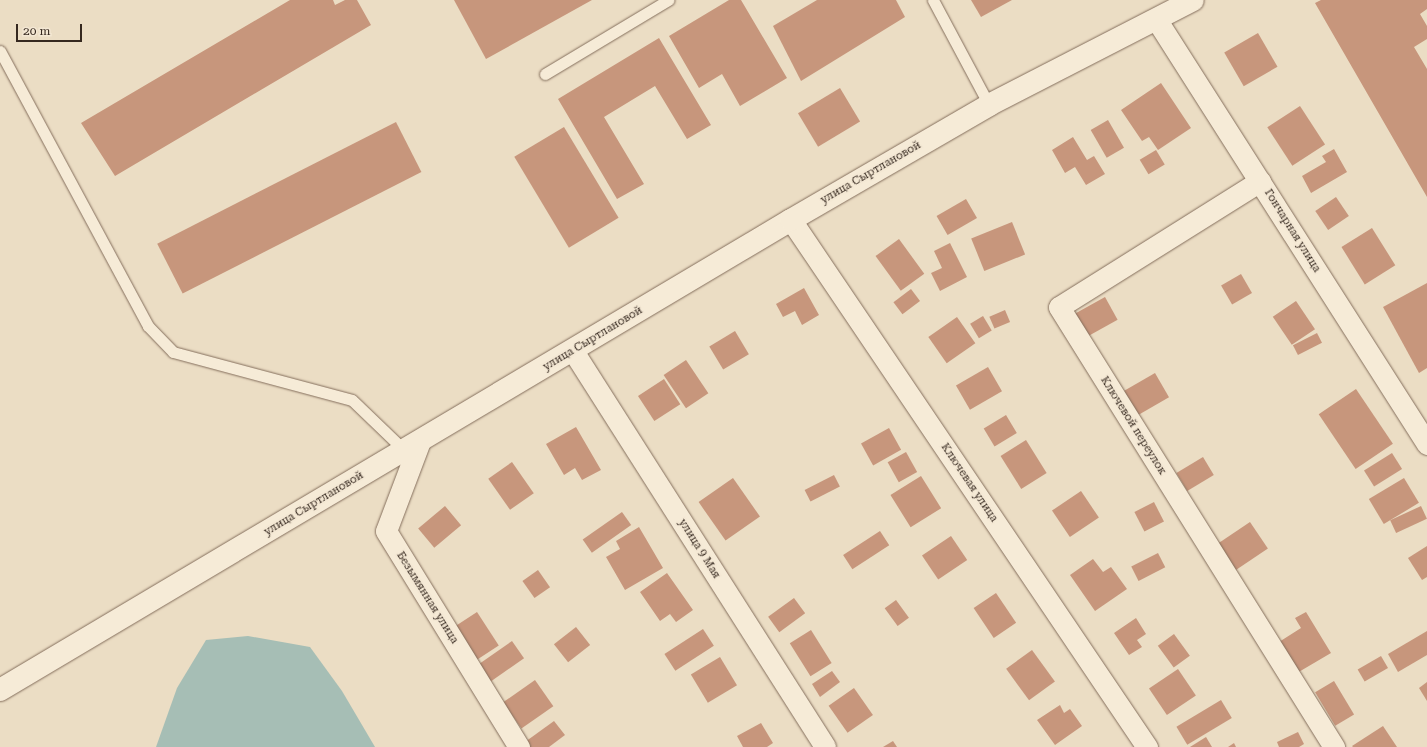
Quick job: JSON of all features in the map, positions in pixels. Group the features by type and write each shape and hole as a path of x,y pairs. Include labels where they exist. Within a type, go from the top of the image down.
{"street":[{"name":"улица Сыртлановой","path":"0,690 573,351 791,220 989,105 1193,0"},
{"name":"Гончарная улица","path":"1156,19 1427,444"},
{"name":"Ключевой переулок","path":"1260,181 1059,307 1334,747"},
{"name":"Ключевая улица","path":"791,220 1147,747"},
{"name":"улица 9 Мая","path":"573,351 825,747"},
{"name":"Безымянная улица","path":"412,446 386,531 519,747"}],"lane":[{"path":"545,74 668,0"},
{"path":"933,0 989,105"},
{"path":"0,51 148,326 173,352 352,400 412,446"}],"shaded area":[{"path":"248,636 310,647 342,691 375,747 156,747 177,688 206,640"}],"building":[{"path":"290,0 333,0 335,5 345,0 357,0 371,25 115,176 81,123"},
{"path":"454,0 592,0 486,59"},
{"path":"729,0 741,0 787,78 740,106 722,74 699,88 669,36"},
{"path":"817,0 896,0 905,17 801,81 773,26"},
{"path":"971,0 1012,0 981,17"},
{"path":"1321,0 1427,0 1427,9 1420,14 1427,26 1427,39 1414,47 1427,69 1427,197 1315,3"},
{"path":"1258,33 1278,67 1244,86 1224,52"},
{"path":"659,38 711,125 687,139 655,86 604,117 644,184 617,199 558,99"},
{"path":"1161,83 1191,128 1158,150 1149,137 1142,141 1121,110"},
{"path":"840,88 860,121 818,147 798,113"},
{"path":"1300,106 1325,145 1292,166 1267,127"},
{"path":"1108,120 1124,148 1107,158 1091,130"},
{"path":"396,122 421,172 183,294 157,244"},
{"path":"564,127 619,218 569,248 514,157"},
{"path":"1073,137 1087,160 1094,156 1105,174 1086,185 1075,167 1065,173 1052,150"},
{"path":"1334,149 1347,172 1311,193 1302,176 1326,162 1322,156"},
{"path":"1156,150 1165,165 1148,174 1140,160"},
{"path":"1336,197 1349,216 1328,230 1315,211"},
{"path":"966,199 977,218 948,235 937,216"},
{"path":"1012,222 1025,254 984,271 971,238"},
{"path":"1372,228 1395,265 1365,284 1341,247"},
{"path":"899,239 924,274 901,291 876,256"},
{"path":"950,243 967,277 940,291 931,273 942,268 934,251"},
{"path":"1241,274 1252,293 1232,305 1221,286"},
{"path":"1427,283 1427,368 1419,373 1383,307"},
{"path":"804,288 819,315 802,325 795,311 783,317 776,304"},
{"path":"911,289 920,301 902,314 893,302"},
{"path":"1105,297 1118,320 1087,337 1074,314"},
{"path":"1296,301 1315,329 1292,345 1273,317"},
{"path":"1005,310 1010,322 994,329 989,317"},
{"path":"983,316 992,331 979,338 970,324"},
{"path":"957,317 975,343 947,363 928,337"},
{"path":"735,331 749,354 723,370 709,346"},
{"path":"1317,333 1322,343 1298,355 1293,345"},
{"path":"686,360 708,393 686,408 664,375"},
{"path":"988,367 1002,391 970,410 956,386"},
{"path":"1155,373 1169,397 1138,415 1124,391"},
{"path":"664,379 680,404 654,421 638,396"},
{"path":"1356,389 1393,444 1356,469 1319,414"},
{"path":"1006,415 1017,433 995,446 984,428"},
{"path":"576,427 601,470 582,480 575,468 564,475 546,444"},
{"path":"889,428 901,450 873,465 861,444"},
{"path":"1026,440 1047,473 1021,489 1001,456"},
{"path":"906,452 917,472 899,482 888,462"},
{"path":"1392,453 1402,469 1374,487 1364,470"},
{"path":"1203,457 1214,475 1187,491 1176,473"},
{"path":"512,462 534,493 510,510 488,479"},
{"path":"834,475 840,487 810,502 805,490"},
{"path":"921,476 941,508 911,527 890,495"},
{"path":"733,478 760,517 726,541 699,502"},
{"path":"1404,478 1419,503 1384,524 1369,499"},
{"path":"1081,491 1099,518 1070,537 1052,511"},
{"path":"1154,502 1164,522 1144,532 1134,512"},
{"path":"445,506 461,525 434,548 418,528"},
{"path":"1421,506 1427,519 1396,533 1390,520"},
{"path":"622,512 631,525 592,553 583,540"},
{"path":"1250,522 1268,549 1236,570 1218,544"},
{"path":"639,527 663,568 625,590 606,557 620,549 616,541"},
{"path":"880,531 889,545 852,569 843,555"},
{"path":"951,536 967,560 938,580 922,556"},
{"path":"1427,546 1427,577 1422,580 1408,558"},
{"path":"1158,553 1165,567 1139,581 1131,567"},
{"path":"1093,559 1103,572 1111,567 1127,589 1095,611 1070,575"},
{"path":"538,570 550,587 534,598 522,581"},
{"path":"667,573 693,610 676,622 670,614 660,621 640,592"},
{"path":"996,593 1016,623 994,638 974,608"},
{"path":"794,598 805,613 779,632 768,617"},
{"path":"896,600 909,618 898,626 885,608"},
{"path":"477,612 499,646 477,660 455,626"},
{"path":"1306,612 1331,653 1297,673 1279,642 1301,628 1295,618"},
{"path":"1136,618 1146,634 1137,640 1142,647 1129,655 1114,633"},
{"path":"576,627 590,645 568,662 554,644"},
{"path":"703,629 714,646 675,671 664,654"},
{"path":"811,630 832,663 810,676 790,643"},
{"path":"1427,631 1427,655 1398,672 1388,654"},
{"path":"1174,634 1190,656 1174,668 1158,646"},
{"path":"512,641 524,658 490,682 478,665"},
{"path":"1032,650 1055,682 1029,700 1006,669"},
{"path":"1381,656 1388,668 1365,682 1358,670"},
{"path":"720,657 737,685 708,703 691,675"},
{"path":"1178,669 1196,696 1167,715 1149,689"},
{"path":"832,671 840,682 820,697 812,684"},
{"path":"535,680 553,706 521,729 503,702"},
{"path":"1334,681 1354,714 1335,726 1315,692"},
{"path":"1427,682 1427,701 1419,688"},
{"path":"854,688 873,715 848,733 829,706"},
{"path":"1221,700 1232,718 1187,745 1176,727"},
{"path":"1060,705 1064,713 1070,709 1082,726 1055,745 1037,720"},
{"path":"554,721 565,735 549,747 529,747 525,742"},
{"path":"761,723 773,743 767,747 743,747 737,736"},
{"path":"1383,726 1397,747 1352,746"},
{"path":"1298,732 1304,744 1299,747 1279,747 1277,742"},
{"path":"1206,737 1212,747 1190,747"},
{"path":"893,741 897,747 883,747"},
{"path":"1234,743 1236,747 1228,747"}]}
